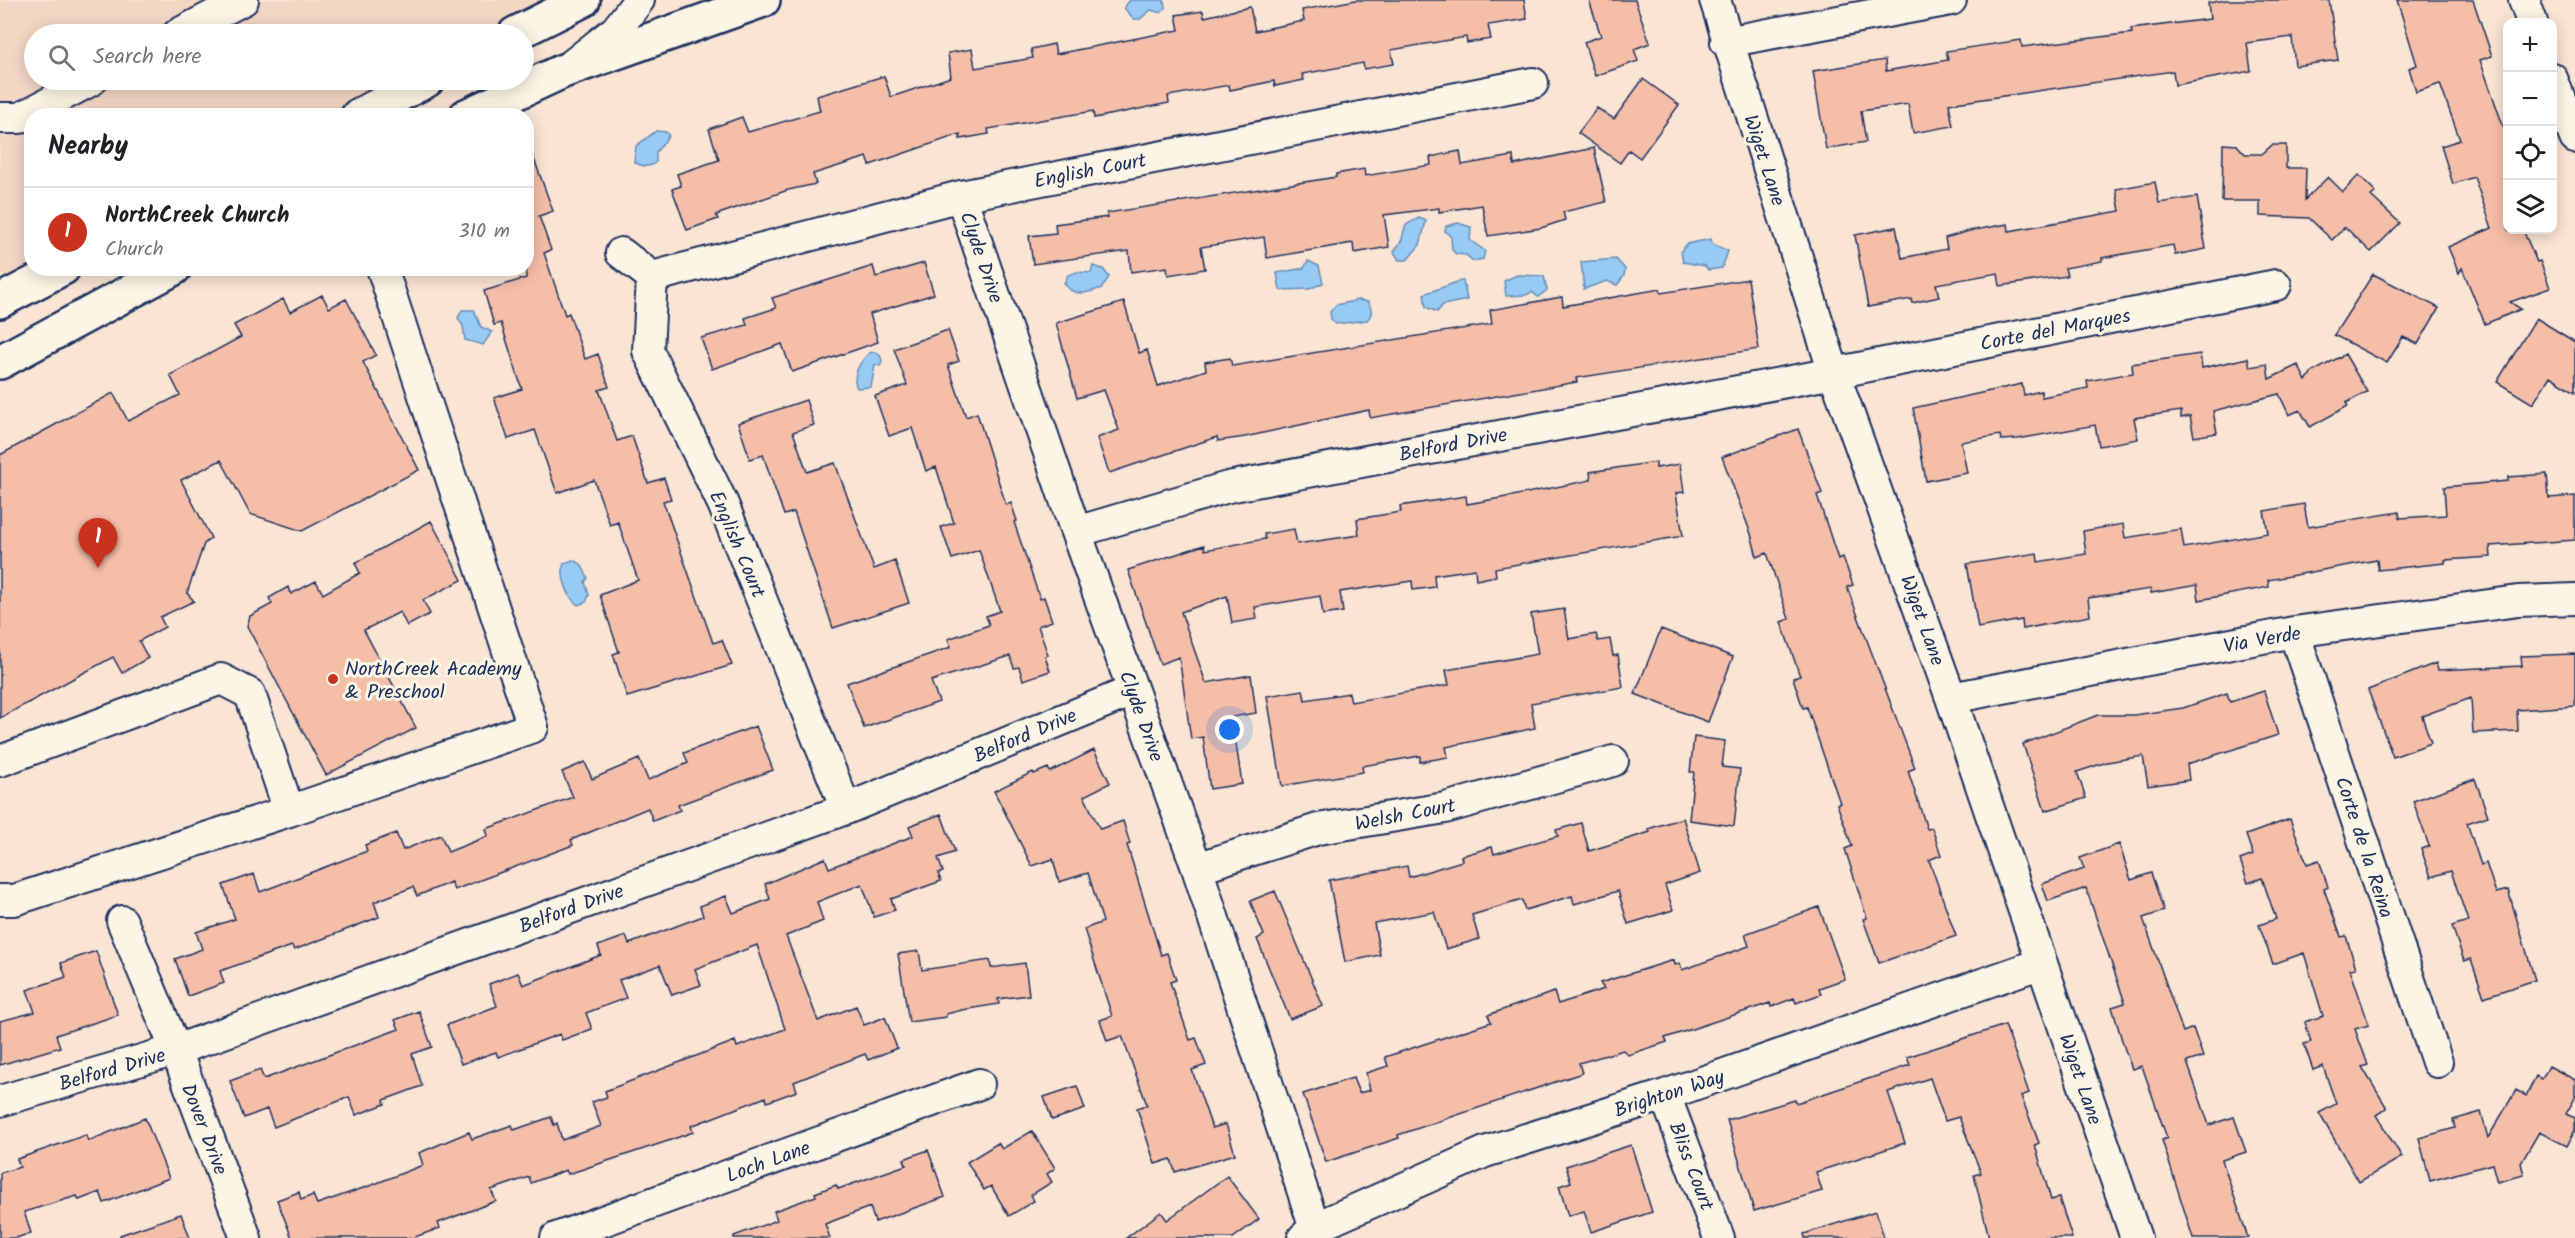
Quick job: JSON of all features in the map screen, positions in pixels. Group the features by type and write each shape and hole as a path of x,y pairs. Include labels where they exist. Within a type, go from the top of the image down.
{"highway":[{"path":"534,24 583,0"},
{"path":"534,84 563,71 763,0"},
{"path":"373,108 408,90"},
{"path":"483,108 522,90"},
{"path":"0,301 48,276"},
{"path":"0,362 159,276"}],"street":[{"path":"197,24 243,0"},
{"path":"563,71 616,30 639,0"},
{"name":"Wiget Lane","path":"1714,0 1834,373 1951,698 2136,1238"},
{"path":"1726,42 1951,0"},
{"path":"2524,0 2531,18"},
{"name":"English Court","path":"846,809 723,504 648,351 652,277 961,196 1533,83"},
{"path":"2557,89 2575,138"},
{"path":"39,108 74,90"},
{"path":"0,118 24,116"},
{"name":"Clyde Drive","path":"961,196 1076,532 1197,868 1312,1235"},
{"path":"621,254 652,277"},
{"path":"0,900 14,900 289,811 532,728 385,276"},
{"name":"Corte del Marques","path":"1834,373 2276,285"},
{"name":"Belford Drive","path":"1076,532 1228,487 1834,373"},
{"name":"Via Verde","path":"1951,698 2294,632 2518,601 2575,599"},
{"name":"Corte de la Reina","path":"2294,632 2437,1062"},
{"path":"0,761 220,679 250,694 289,811"},
{"name":"Belford Drive","path":"0,1101 176,1050 846,809 1132,690"},
{"name":"Welsh Court","path":"1197,868 1318,829 1445,808 1613,761"},
{"name":"Dover Drive","path":"122,921 176,1050 246,1238"},
{"name":"Brighton Way","path":"1312,1235 1485,1152 1665,1095 2042,963"},
{"name":"Loch Lane","path":"556,1238 979,1084"},
{"name":"Bliss Court","path":"1665,1095 1719,1238"}],"shaded area":[{"path":"0,0 583,0 534,24 24,24 24,90 407,90 372,108 24,108 24,276 26,276 13,295 0,269"}],"water":[{"path":"1130,0 1164,0 1165,8 1161,13 1151,10 1140,19 1134,19 1124,8"},
{"path":"656,131 666,132 669,136 656,152 656,162 645,166 634,162 636,146"},
{"path":"1419,218 1426,221 1420,245 1407,260 1399,260 1394,252 1401,241 1405,227"},
{"path":"1458,223 1471,227 1470,240 1485,251 1483,259 1473,261 1466,255 1456,254 1452,250 1451,237 1445,231 1446,226"},
{"path":"1711,239 1712,244 1728,251 1722,268 1708,270 1705,266 1683,262 1681,251 1687,244"},
{"path":"1616,259 1625,269 1624,276 1617,285 1607,281 1584,289 1581,262"},
{"path":"1308,261 1319,266 1323,283 1309,289 1280,290 1277,273 1304,268"},
{"path":"1093,266 1103,269 1109,277 1102,288 1081,293 1072,291 1064,283 1068,275 1077,272 1091,273"},
{"path":"1517,275 1544,276 1547,290 1538,297 1532,292 1526,295 1506,296 1504,281"},
{"path":"1463,281 1467,300 1443,305 1437,312 1426,307 1424,294"},
{"path":"1358,300 1368,302 1371,314 1367,320 1336,324 1331,319 1330,312 1336,305"},
{"path":"462,310 474,310 481,327 492,332 483,345 465,340 463,326 458,318"},
{"path":"875,352 880,355 882,361 880,366 875,365 871,387 857,388 855,379 857,369 869,353"},
{"path":"573,560 581,564 588,578 585,582 589,595 586,602 578,605 568,591 563,574 564,563"}],"building":[{"path":"1356,0 1524,0 1527,19 1488,25 1491,39 1467,43 1466,37 1391,50 1394,64 1364,69 1363,63 1302,74 1304,80 1275,86 1274,81 1230,90 1229,85 1168,96 1169,103 1094,118 1093,111 988,129 989,134 960,139 960,134 870,165 867,157 813,174 816,184 788,190 716,215 718,219 687,230 672,189 681,186 677,174 719,160 709,129 742,117 748,132 820,111 817,96 884,76 891,97 951,77 948,53 972,49 975,68 1033,58 1031,49 1054,44 1056,54 1179,30 1176,15 1203,11 1204,17 1250,7 1255,31 1304,21 1302,10"},
{"path":"1589,0 1635,0 1650,43 1634,49 1638,61 1595,76 1584,42 1601,36"},
{"path":"2226,0 2329,0 2338,60 2295,66 2292,37 2247,43 2251,71 2175,85 2173,71 1949,104 1953,126 1913,133 1908,104 1861,111 1866,142 1826,149 1813,71 1885,60 1886,71 1948,60 1946,51 2021,40 2022,47 2132,33 2131,29 2210,19 2208,3"},
{"path":"2397,0 2473,0 2492,56 2480,60 2503,126 2503,234 2525,234 2537,262 2540,261 2550,288 2510,302 2521,309 2485,324 2462,268 2459,273 2448,247 2492,228 2474,177 2453,184 2441,146 2460,140 2440,84 2416,92 2409,68 2417,65"},
{"path":"1643,79 1679,105 1640,158 1629,150 1620,163 1578,133 1597,108 1614,119"},
{"path":"2223,144 2237,145 2245,154 2262,154 2272,145 2286,145 2286,168 2306,168 2305,200 2328,177 2343,192 2359,175 2376,192 2371,196 2400,223 2371,252 2345,227 2332,240 2309,218 2260,216 2260,201 2222,201"},
{"path":"1594,148 1606,202 1563,212 1565,220 1541,228 1488,236 1482,205 1439,212 1439,208 1384,215 1389,247 1354,253 1353,243 1267,258 1264,237 1201,247 1205,269 1168,275 1167,267 1131,272 1129,251 1033,264 1029,236 1056,233 1055,224 1108,217 1107,213 1336,177 1336,174 1364,169 1365,176 1431,165 1430,157 1460,151 1462,165 1513,156 1514,165"},
{"path":"534,159 553,211 539,216 551,250 544,253 565,315 569,313 585,359 598,354 609,387 599,390 617,441 632,436 648,483 664,478 671,499 663,501 713,643 722,640 732,665 627,697 613,654 619,652 600,595 638,580 618,522 610,525 594,480 557,493 535,430 508,439 494,398 522,389 501,323 494,325 484,291 526,278 526,276 534,276"},
{"path":"2155,182 2159,203 2197,197 2206,249 2175,255 2173,245 2102,258 2102,261 2065,268 2067,276 2000,286 1998,273 1936,284 1939,297 1912,303 1911,299 1868,307 1855,235 1896,227 1902,258 1947,249 1945,238 1969,231 2008,224 2009,231 2120,211 2116,189"},
{"path":"924,263 934,294 870,314 878,342 792,372 782,344 712,369 701,338 747,325 745,318 776,308 772,298 873,266 876,277"},
{"path":"2373,274 2439,308 2418,344 2403,337 2387,363 2334,335"},
{"path":"1748,279 1759,349 1576,378 1577,382 1370,418 1369,410 1245,437 1218,441 1217,437 1109,473 1097,438 1119,430 1104,390 1077,398 1056,323 1124,302 1139,353 1147,350 1158,386 1206,370 1205,362 1230,358 1232,366 1492,324 1490,310 1562,297 1563,306 1660,289 1661,293"},
{"path":"322,295 329,308 346,299 376,355 363,362 419,470 302,531 250,514 221,460 181,480 211,538 204,544 187,593 194,601 160,617 165,627 139,641 148,658 122,673 113,657 0,718 0,455 113,393 128,421 180,395 170,375 241,337 234,325 283,299 290,312"},
{"path":"2536,318 2575,342 2575,392 2550,376 2533,404 2497,382"},
{"path":"948,330 959,361 948,365 966,417 977,413 1006,505 1011,503 1017,521 1014,522 1040,599 1044,597 1052,621 1038,626 1048,655 1045,656 1050,671 1023,680 1019,667 1014,668 1010,656 931,681 939,702 864,728 847,683 951,647 948,639 989,625 986,616 1000,611 979,550 952,559 941,527 954,523 936,467 926,471 912,428 889,436 875,396 907,385 894,349"},
{"path":"2200,354 2202,368 2248,358 2250,367 2267,364 2269,379 2298,365 2306,381 2311,373 2345,354 2367,392 2346,403 2348,406 2310,427 2300,410 2289,415 2279,394 2213,411 2217,433 2194,437 2190,416 2181,418 2181,411 2134,418 2138,439 2099,446 2095,425 2018,439 2001,440 2000,435 1961,442 1967,473 1926,481 1913,408 2022,384 2024,395 2041,391 2042,397 2088,388 2087,381 2133,373 2132,364"},
{"path":"806,400 814,425 793,432 807,472 835,463 874,569 895,561 909,603 833,628 794,512 784,515 763,455 750,459 738,423"},
{"path":"1798,429 1822,493 1817,495 1838,559 1843,557 1853,585 1847,587 1915,768 1908,771 1927,829 1932,828 1941,855 1929,860 1956,936 1879,963 1863,919 1867,918 1845,849 1852,846 1837,804 1840,803 1807,707 1803,708 1793,678 1800,676 1781,622 1789,619 1767,553 1757,557 1751,534 1722,457"},
{"path":"1656,462 1656,468 1680,464 1684,492 1676,493 1683,536 1495,568 1496,576 1476,580 1475,569 1434,575 1435,587 1413,590 1412,581 1340,592 1343,612 1323,615 1320,596 1255,607 1257,619 1232,623 1227,596 1181,612 1206,683 1251,675 1256,713 1232,717 1242,784 1210,789 1203,737 1191,739 1179,657 1160,664 1128,570 1204,545 1205,550 1265,539 1264,534 1294,529 1297,544 1359,535 1357,519 1401,512 1400,506 1466,496 1467,504 1591,480 1590,472"},
{"path":"2547,474 2549,498 2575,496 2575,540 2490,546 2491,557 2445,560 2445,563 2378,570 2377,560 2268,580 2269,587 2199,600 2197,585 2151,593 2151,589 2088,598 2090,616 2023,629 2022,620 1978,628 1967,564 2037,553 2038,562 2086,554 2083,531 2123,524 2125,538 2181,529 2184,548 2268,533 2264,511 2304,504 2308,527 2399,512 2400,518 2446,515 2444,487 2508,481 2508,477"},
{"name":"NorthCreek Academy & Preschool","path":"431,521 462,580 423,600 430,614 407,626 400,612 364,630 416,728 326,775 247,626 250,616 272,604 269,598 288,587 291,594 316,581 323,594 360,573 355,563"},
{"path":"1564,609 1569,639 1596,634 1598,641 1610,639 1613,656 1618,655 1623,687 1531,703 1535,728 1446,747 1448,757 1420,762 1420,756 1362,766 1363,772 1282,786 1267,696 1303,690 1305,700 1349,693 1351,702 1449,685 1446,670 1538,654 1531,614"},
{"path":"1661,629 1733,657 1708,722 1635,694"},
{"path":"2575,654 2575,706 2517,710 2518,731 2473,733 2471,698 2422,716 2431,743 2393,757 2368,690 2436,663 2438,670 2522,666 2521,656"},
{"path":"2264,691 2278,735 2187,764 2189,780 2148,786 2143,756 2107,762 2077,772 2086,798 2045,811 2023,744 2098,715 2134,715 2183,708 2227,693 2230,702"},
{"path":"756,726 773,770 678,805 680,810 653,821 648,808 571,840 573,845 454,890 451,882 417,896 413,887 374,902 379,917 294,950 292,946 220,971 224,983 188,996 175,959 202,949 196,932 235,919 223,885 254,874 260,892 367,851 365,845 396,833 403,850 441,835 448,852 488,836 486,829 573,797 562,772 585,762 592,779 639,759 648,780 688,763 684,753"},
{"path":"1694,737 1725,741 1722,767 1740,769 1734,826 1689,820 1694,772 1690,772"},
{"path":"1094,750 1110,783 1084,796 1100,829 1123,821 1130,844 1127,845 1161,955 1167,953 1176,980 1170,982 1190,1040 1196,1038 1206,1065 1192,1070 1212,1128 1226,1124 1235,1154 1175,1172 1171,1159 1155,1164 1137,1108 1147,1105 1122,1036 1107,1041 1100,1020 1112,1016 1084,929 1103,922 1088,873 1059,882 1053,859 1032,866 994,791 1033,772 1034,774 1048,768 1050,772"},
{"path":"2475,779 2488,816 2467,823 2481,865 2486,863 2496,893 2508,890 2535,980 2484,997 2471,959 2464,961 2452,926 2468,921 2451,871 2431,877 2421,849 2429,846 2413,801"},
{"path":"941,814 955,852 938,858 943,872 938,873 941,881 891,899 895,910 874,917 862,884 817,902 823,921 786,936 818,1021 856,1006 864,1025 885,1017 897,1048 868,1060 865,1054 794,1082 797,1091 767,1102 766,1097 691,1126 693,1132 665,1142 568,1174 566,1170 531,1183 529,1177 491,1190 496,1201 438,1223 440,1228 412,1238 292,1238 277,1200 299,1192 301,1200 313,1195 317,1204 372,1185 423,1165 419,1153 469,1132 472,1139 512,1125 514,1130 551,1117 554,1125 557,1123 562,1140 601,1126 592,1102 607,1097 605,1091 735,1041 737,1047 785,1029 757,945 695,969 701,985 672,995 660,965 619,980 626,998 586,1013 592,1029 562,1040 560,1034 498,1057 496,1052 461,1064 447,1025 497,1006 489,984 518,973 523,985 601,955 598,946 626,936 629,944 703,916 700,906 726,896 733,913 770,899 765,884 825,858 829,868 913,836 909,826"},
{"path":"1683,818 1700,873 1665,885 1673,910 1628,924 1618,891 1574,904 1572,896 1525,910 1522,900 1472,915 1479,939 1446,949 1434,912 1374,923 1380,955 1345,962 1329,880 1407,866 1409,877 1462,861 1461,856 1492,847 1494,854 1558,836 1556,830 1581,823 1589,851 1650,832 1648,829"},
{"path":"2290,819 2307,864 2319,860 2328,887 2324,889 2341,937 2346,936 2356,968 2350,969 2369,1025 2355,1029 2368,1065 2362,1067 2387,1108 2376,1115 2402,1157 2359,1182 2319,1113 2336,1104 2323,1066 2313,1070 2304,1044 2311,1042 2305,1022 2323,1016 2304,953 2273,964 2259,925 2276,919 2262,878 2248,883 2240,860 2253,855 2246,835"},
{"path":"2119,844 2131,880 2151,873 2164,911 2143,918 2183,1032 2193,1028 2203,1057 2187,1062 2209,1125 2234,1117 2246,1152 2222,1160 2248,1238 2193,1238 2162,1140 2167,1138 2142,1066 2132,1069 2124,1047 2112,1007 2125,1003 2086,888 2048,901 2042,884 2084,869 2080,858"},
{"path":"1275,891 1323,1006 1290,1019 1257,939 1264,935 1250,901"},
{"path":"1819,907 1845,979 1819,988 1821,994 1796,1003 1794,998 1771,1007 1770,1003 1665,1038 1667,1042 1628,1055 1623,1050 1579,1063 1582,1073 1398,1135 1399,1138 1326,1162 1303,1094 1353,1078 1359,1093 1370,1090 1366,1073 1388,1066 1385,1057 1491,1022 1488,1015 1554,992 1558,1004 1604,989 1600,983 1674,960 1675,965 1680,963 1682,970 1749,946 1745,934"},
{"path":"96,951 118,1015 56,1035 60,1047 0,1065 0,1021 35,1012 27,990 66,977 61,963"},
{"path":"919,951 922,970 990,960 991,968 1025,963 1029,995 998,999 999,1004 962,1010 946,1014 946,1017 909,1022 898,954"},
{"path":"419,1011 432,1047 412,1054 422,1086 384,1100 385,1104 356,1115 349,1097 274,1127 267,1109 244,1118 230,1081 260,1070 264,1079 399,1029 395,1020"},
{"path":"2005,1025 2029,1093 2021,1096 2039,1143 2035,1145 2051,1200 2059,1198 2072,1238 1989,1238 1974,1175 1981,1173 1959,1117 1945,1121 1930,1078 1888,1092 1905,1143 1816,1172 1822,1191 1754,1211 1727,1120 1795,1100 1796,1103 1910,1065 1907,1057"},
{"path":"2549,1066 2575,1080 2575,1098 2566,1114 2575,1118 2575,1130 2567,1146 2539,1132 2521,1163 2524,1175 2497,1182 2492,1164 2430,1181 2419,1138 2455,1128 2453,1120 2481,1112 2488,1138 2516,1090 2526,1096 2536,1076 2542,1079"},
{"path":"1077,1086 1085,1109 1052,1120 1044,1097"},
{"path":"145,1118 169,1178 104,1203 100,1192 79,1200 77,1196 24,1212 31,1233 16,1238 0,1238 0,1173 20,1167 17,1159 86,1135 88,1141"},
{"path":"1032,1131 1055,1168 1047,1174 1052,1182 1031,1195 1034,1201 1009,1216 991,1186 984,1190 967,1162 998,1143 1002,1149"},
{"path":"1631,1145 1652,1212 1591,1232 1584,1211 1568,1216 1559,1186 1571,1182 1566,1166"},
{"path":"928,1150 945,1197 875,1222 870,1207 825,1224 830,1238 734,1238 734,1236 777,1220 774,1211 816,1196 815,1193 836,1185 838,1189 906,1165 904,1159"},
{"path":"1227,1176 1259,1219 1233,1238 1126,1238 1161,1212 1167,1220"},
{"path":"1876,1211 1884,1238 1805,1238 1804,1234"},
{"path":"181,1214 190,1238 121,1238 120,1235"}],"place":[{"name":"NorthCreek Church","path":"98,568"},
{"name":"NorthCreek Academy & Preschool","path":"333,679"}]}
